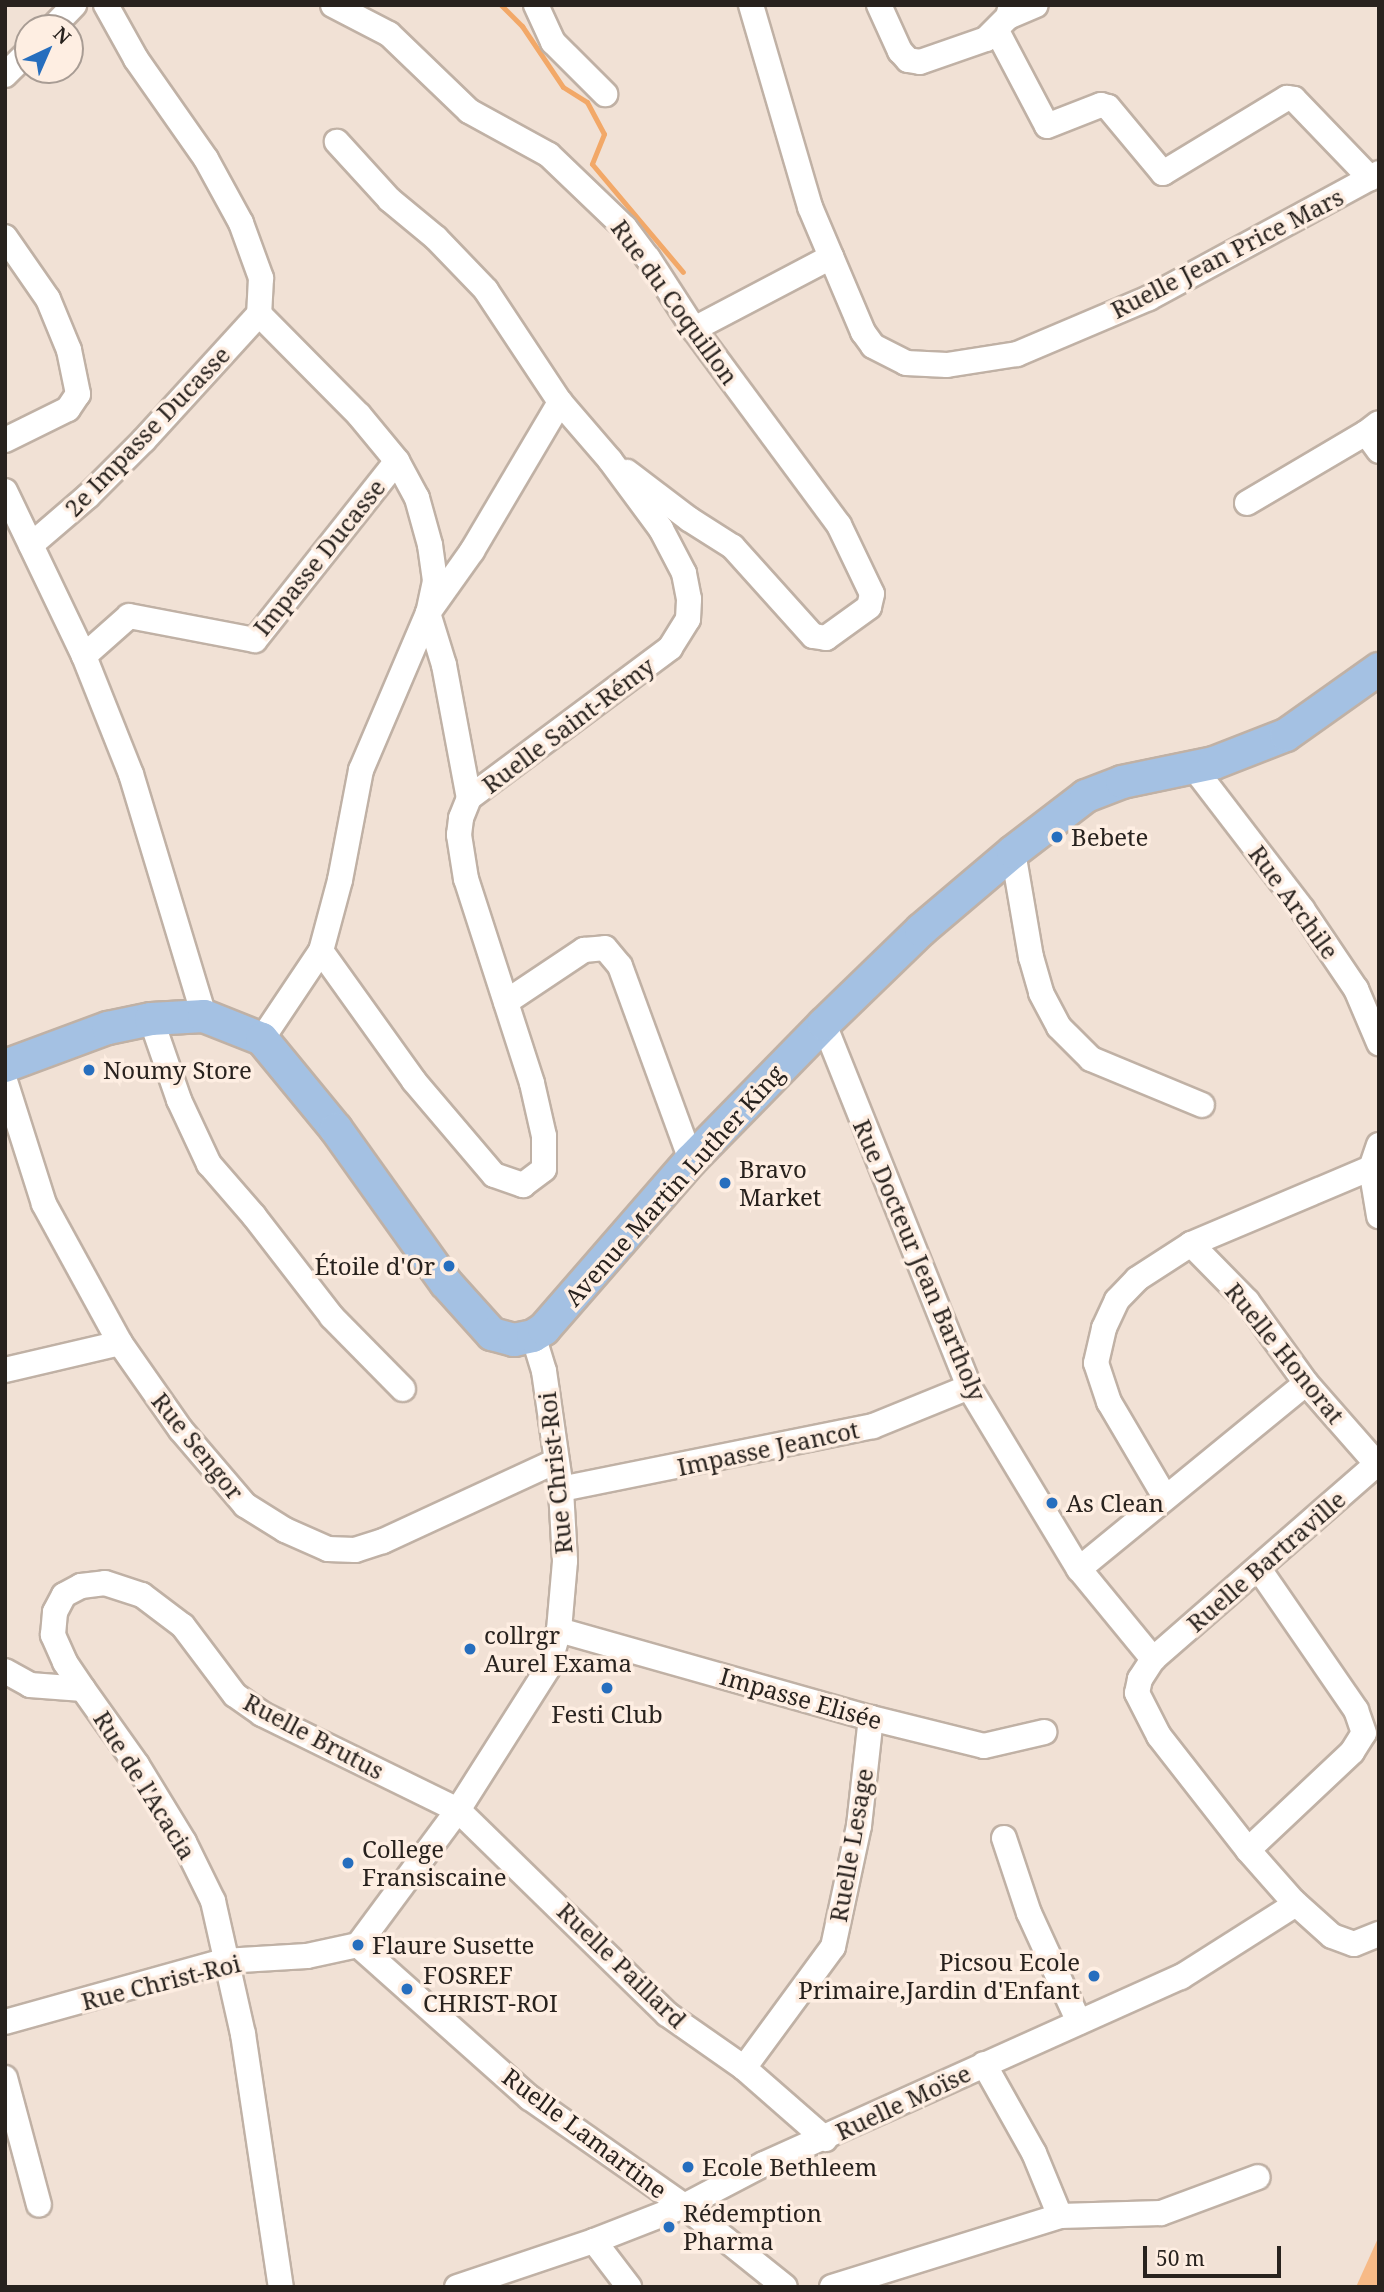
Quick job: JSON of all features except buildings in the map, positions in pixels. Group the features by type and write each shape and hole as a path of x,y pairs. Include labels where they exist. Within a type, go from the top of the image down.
{"main road":[{"name":"Avenue Martin Luther King","path":"533,1336 544,1329 691,1160 824,1024 921,930 1013,852 1086,796 1122,782 1194,768 1286,735 1379,669"},
{"path":"5,1066 108,1028 151,1019 204,1016 262,1039 336,1129 446,1283 492,1334 514,1339 533,1336"}],"street":[{"path":"106,5 136,60 206,159 241,223 261,278 259,314 359,415 397,461 417,498 430,545 435,581 428,613 361,770 341,880 321,951 262,1039"},
{"name":"Rue du Coquillon","path":"333,5 389,34 469,111 496,129 524,140 566,169 633,238 694,330 839,525 872,594 869,607 826,638 813,636 733,547 610,460"},
{"path":"536,5 553,41 605,94"},
{"path":"694,330 831,257 810,206 751,5"},
{"path":"879,5 900,51 908,60 920,62 986,39 1006,18 1036,5"},
{"path":"1006,18 1047,126 1101,105 1108,107 1163,173 1287,98 1294,99 1374,176"},
{"name":"Ruelle Saint-Rémy","path":"321,951 414,1081 494,1175 523,1185 544,1169 544,1136 506,1002 466,879 459,835 469,798 670,648 688,619 689,599 684,573 661,529 610,460 560,402 486,290 436,238 390,200 337,142"},
{"name":"Ruelle Jean Price Mars","path":"831,257 863,332 873,346 906,363 947,365 1017,354 1149,298 1374,176"},
{"path":"5,237 48,299 69,350 78,394 68,409 5,440"},
{"name":"2e Impasse Ducasse","path":"31,545 88,496 135,449 259,314"},
{"path":"428,613 487,528 560,402"},
{"path":"1247,503 1375,436"},
{"name":"Impasse Ducasse","path":"84,656 129,616 255,640 397,461"},
{"path":"5,491 84,656 131,774 204,1016"},
{"path":"428,613 444,665 469,798"},
{"name":"Rue Archile","path":"1194,768 1302,909 1356,989 1379,1043"},
{"path":"1013,852 1031,957 1041,993 1059,1027 1091,1059 1202,1105"},
{"path":"506,1002 584,950 605,948 620,966 691,1160"},
{"path":"151,1019 179,1100 209,1164 254,1216 332,1317 403,1390"},
{"name":"Rue Docteur Jean Bartholy","path":"824,1024 969,1387 1079,1569 1153,1659"},
{"name":"Rue Sengor","path":"5,1081 44,1204 120,1343 181,1430 245,1505 285,1530 328,1549 355,1550 383,1541 556,1461"},
{"path":"1379,1145 1371,1168 1379,1216"},
{"path":"1165,1497 1109,1402 1096,1363 1104,1328 1117,1300 1137,1279 1191,1244 1371,1168"},
{"name":"Ruelle Honorat","path":"1191,1244 1247,1301 1306,1384 1378,1463"},
{"name":"Rue Christ-Roi","path":"5,2022 224,1961 307,1956 358,1945 458,1810 548,1668 559,1630 565,1560 561,1489 544,1371 533,1336"},
{"path":"5,1370 120,1343"},
{"path":"1079,1569 1306,1384"},
{"name":"Impasse Jeancot","path":"561,1489 873,1426 969,1387"},
{"name":"Ruelle Bartraville","path":"1153,1659 1378,1463"},
{"path":"1248,1850 1352,1752 1364,1733 1356,1710 1259,1569"},
{"name":"Ruelle Brutus","path":"83,1689 65,1662 53,1635 55,1612 64,1595 81,1586 105,1583 142,1595 183,1626 235,1695 262,1714 458,1810"},
{"name":"Impasse Elisée","path":"559,1630 871,1718 984,1746 1044,1732"},
{"path":"1153,1659 1140,1679 1138,1693 1159,1736 1248,1850 1296,1904 1332,1936 1354,1944 1379,1934"},
{"name":"Rue de l'Acacia","path":"5,1671 30,1685 83,1689 137,1765 184,1842 213,1901 224,1961 243,2034 281,2287"},
{"name":"Ruelle Lesage","path":"744,2068 833,1947 859,1826 871,1718"},
{"name":"Ruelle Paillard","path":"458,1810 667,2014 744,2068 825,2139"},
{"path":"1004,1838 1029,1913 1079,2022"},
{"name":"Ruelle Moïse","path":"457,2287 594,2241 684,2206 764,2164 825,2139 984,2064 1181,1977 1296,1904"},
{"name":"Ruelle Lamartine","path":"358,1945 530,2098 684,2206 785,2287"},
{"path":"984,2064 1034,2152 1060,2216"},
{"path":"5,2078 39,2205"},
{"path":"832,2287 1060,2216 1161,2213 1258,2176"},
{"path":"594,2241 629,2287"}],"shaded area":[{"path":"1379,2236 1379,2287 1356,2287"}],"waterway":[{"path":"501,5 522,26 563,87 587,102 604,134 592,164 683,272"}],"place":[{"name":"Bebete","path":"1057,837"},
{"name":"Noumy Store","path":"89,1070"},
{"name":"Bravo Market","path":"725,1183"},
{"name":"Étoile d'Or","path":"449,1266"},
{"name":"As Clean","path":"1052,1503"},
{"name":"collrgr Aurel Exama","path":"470,1649"},
{"name":"Festi Club","path":"607,1688"},
{"name":"College Fransiscaine","path":"348,1863"},
{"name":"Flaure Susette","path":"358,1945"},
{"name":"Picsou Ecole Primaire,Jardin d'Enfant","path":"1094,1976"},
{"name":"FOSREF CHRIST-ROI","path":"407,1989"},
{"name":"Ecole Bethleem","path":"688,2167"},
{"name":"Rédemption Pharma","path":"669,2227"}]}
